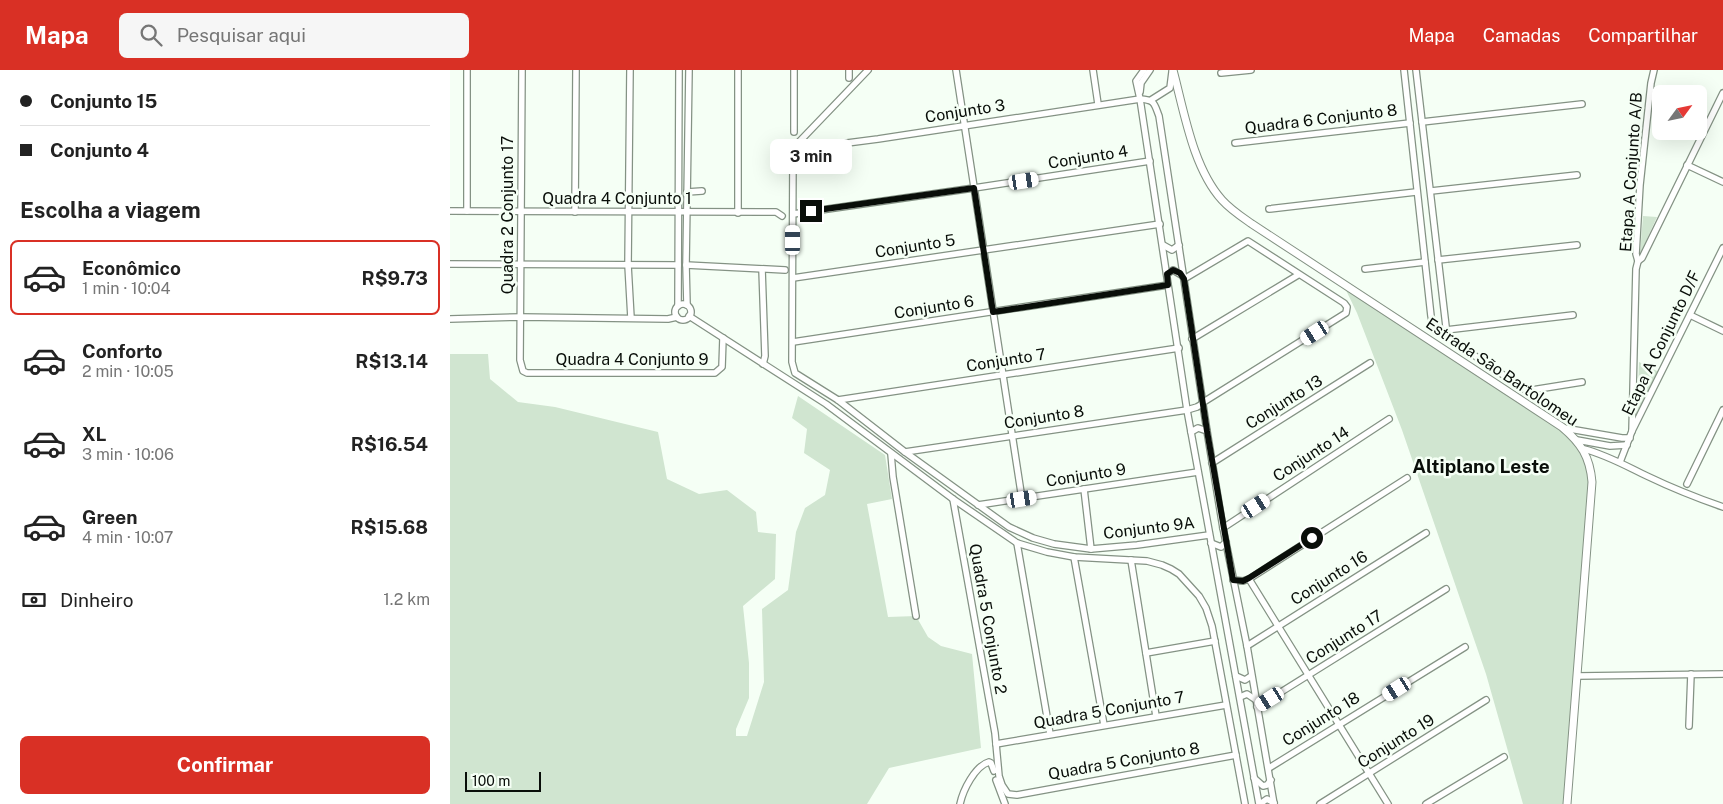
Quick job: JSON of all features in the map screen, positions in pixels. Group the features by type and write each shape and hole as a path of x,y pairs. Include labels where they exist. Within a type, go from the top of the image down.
{"street":[{"path":"466,211 468,70"},
{"name":"Quadra 2 Conjunto 17","path":"520,360 522,70"},
{"path":"575,212 576,70"},
{"path":"630,70 628,265 631,318"},
{"path":"676,317 675,310 678,306 679,70"},
{"path":"688,70 686,266 687,305 691,312 690,316"},
{"path":"738,70 738,212"},
{"path":"794,70 794,132"},
{"path":"849,70 849,78"},
{"path":"793,342 793,150 868,70"},
{"path":"956,70 1022,499"},
{"path":"1093,70 1098,104"},
{"path":"1144,70 1136,81 1160,224 1187,410 1209,535 1260,804 1266,799 1274,804"},
{"path":"1140,99 1141,83 1150,70"},
{"path":"1152,101 1170,88 1172,70"},
{"name":"Estrada São Bartolomeu","path":"1172,70 1202,169 1215,192 1230,207 1260,229 1562,427 1584,449 1590,463 1592,482 1567,804"},
{"path":"1222,73 1251,70"},
{"path":"1404,70 1416,192 1433,326 1437,331 1573,315"},
{"path":"1416,70 1447,335 1524,389 1532,390 1582,382"},
{"name":"Etapa A Conjunto A/B","path":"1654,70 1650,83 1640,185 1636,254 1638,261 1642,258 1723,93"},
{"path":"1152,101 1178,87"},
{"path":"1406,90 1418,89"},
{"name":"Conjunto 3","path":"793,150 878,139 1098,104 1140,99 1152,101"},
{"path":"1152,101 1159,116 1212,463 1247,646 1274,804"},
{"path":"1422,122 1582,104"},
{"name":"Quadra 6 Conjunto 8","path":"1236,143 1410,123"},
{"path":"1414,160 1426,159"},
{"name":"Conjunto 4","path":"793,214 1150,161"},
{"path":"1686,165 1723,182"},
{"path":"1431,191 1577,175"},
{"path":"687,192 702,191"},
{"path":"1269,210 1416,192"},
{"name":"Quadra 4 Conjunto 1","path":"450,211 776,212 782,216"},
{"name":"Conjunto 5","path":"793,278 1160,224"},
{"path":"1421,228 1434,227"},
{"path":"1183,278 1248,241 1298,275 1192,339"},
{"path":"1163,245 1172,250 1179,245"},
{"path":"1438,260 1577,245"},
{"name":"Etapa A Conjunto D/F","path":"1620,462 1632,431 1723,248"},
{"path":"1632,431 1636,269 1638,261"},
{"path":"1365,269 1425,262"},
{"path":"450,264 678,265"},
{"path":"686,266 785,270"},
{"path":"762,269 764,356 762,364"},
{"path":"1167,274 1173,270 1183,278"},
{"name":"Conjunto 8","path":"905,452 1197,407 1346,313 1347,307 1344,303 1298,275"},
{"name":"Conjunto 6","path":"793,342 1168,285"},
{"path":"678,306 682,304 687,305"},
{"path":"1690,315 1723,331"},
{"path":"450,319 520,317 668,319 676,317 683,320 690,316"},
{"path":"690,316 826,404 953,500 1017,543 1047,552 1074,557 1147,561 1162,565 1179,574 1199,596 1206,608 1215,641 1244,804"},
{"name":"Quadra 4 Conjunto 9","path":"520,360 522,368 527,373 709,374 718,372 722,367 723,338"},
{"name":"Conjunto 9A","path":"793,342 792,362 795,373 838,400 905,452 1009,527 1033,538 1054,544 1091,549 1209,535"},
{"name":"Conjunto 7","path":"838,400 1178,348"},
{"name":"Conjunto 13","path":"1212,463 1370,363"},
{"path":"1687,484 1723,410"},
{"name":"Conjunto 14","path":"1223,528 1389,419"},
{"path":"1562,427 1630,438"},
{"path":"1191,432 1198,428 1207,431"},
{"path":"1579,431 1576,439 1627,448"},
{"path":"1595,443 1597,434"},
{"path":"1584,449 1601,453 1684,494 1723,507"},
{"path":"891,454 893,477 916,616"},
{"name":"Conjunto 9","path":"978,506 1198,472"},
{"path":"1233,580 1243,581 1249,578 1407,478"},
{"path":"1084,489 1091,549"},
{"name":"Quadra 5 Conjunto 2","path":"953,500 996,744 999,776 1008,794 1017,795"},
{"name":"Conjunto 16","path":"1247,646 1426,533"},
{"path":"1211,543 1221,547 1226,542"},
{"path":"1017,543 1050,734"},
{"path":"1074,557 1104,725"},
{"path":"1131,560 1156,716"},
{"path":"1249,578 1388,804"},
{"name":"Conjunto 17","path":"1257,707 1446,589"},
{"path":"1146,653 1215,641"},
{"name":"Conjunto 18","path":"1268,768 1464,647"},
{"path":"1689,726 1691,674"},
{"path":"1578,676 1723,674"},
{"path":"1236,676 1245,680 1252,676"},
{"path":"1240,698 1247,694 1256,700"},
{"name":"Conjunto 19","path":"1320,804 1486,700"},
{"name":"Quadra 5 Conjunto 7","path":"996,744 1226,705"},
{"name":"Quadra 5 Conjunto 8","path":"1017,795 1236,755"},
{"path":"1426,804 1504,758"},
{"path":"960,804 962,796 974,775 983,764 989,762 993,764 996,780 1005,804"},
{"path":"1254,778 1263,786 1267,785 1271,780"}],"green space":[{"path":"1643,216 1657,217 1640,254"},
{"path":"1342,282 1575,436 1590,456 1596,479 1566,804 1523,804 1486,674 1402,430 1357,313"},
{"path":"450,354 488,354 490,379 518,402 555,407 658,432 667,479 699,494 727,490 756,512 758,532 776,534 775,579 743,606 749,663 749,698 736,729 736,736 747,736 764,682 762,609 788,590 796,532 805,508 825,495 830,470 804,453 807,429 792,418 798,396 885,455 892,499 867,504 888,617 916,616 928,637 941,646 972,654 981,748 889,768 867,804 450,804"},
{"path":"1639,362 1659,372 1637,414"}],"district":[{"name":"Altiplano Leste","path":"1481,466"}],"route":[{"path":"811,211 974,188 993,312 1168,285 1167,274 1170,271 1173,270 1180,273 1184,279 1207,431 1233,580 1243,581 1249,578 1312,538"}]}
